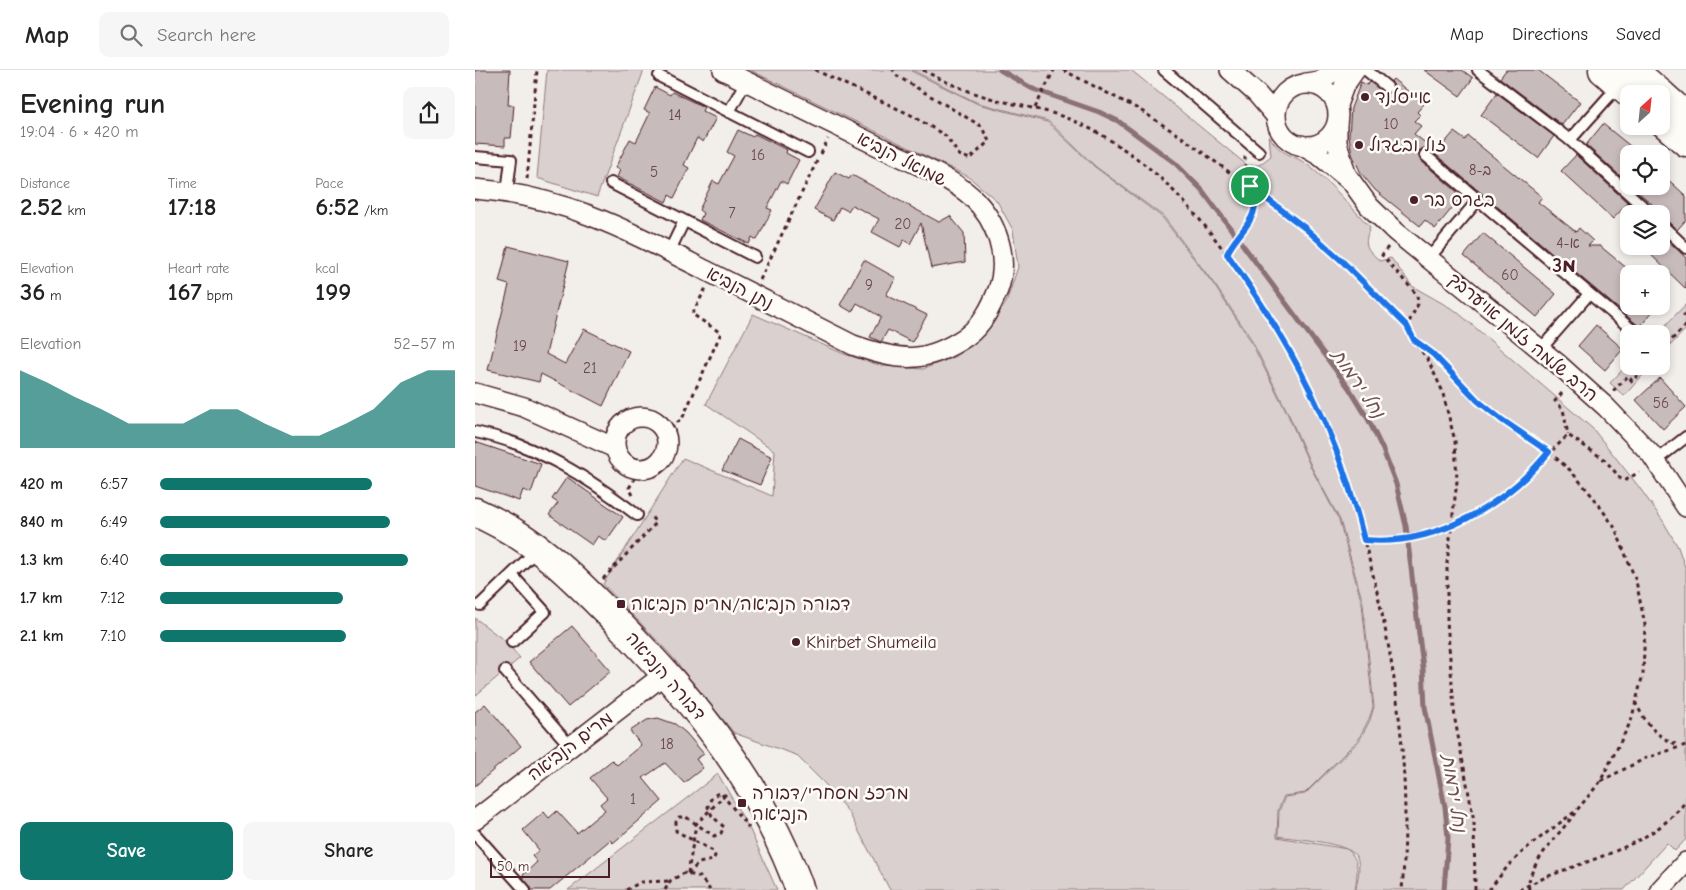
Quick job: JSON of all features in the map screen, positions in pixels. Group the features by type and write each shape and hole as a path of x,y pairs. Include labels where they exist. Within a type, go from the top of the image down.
{"street":[{"name":"שמואל הנביא","path":"723,70 936,174 971,197 993,223 1002,252 1001,281 991,308"},
{"path":"1234,73 1248,80 1282,86 1319,81 1336,70"},
{"path":"1348,179 1337,143 1337,105 1344,86 1355,70"},
{"path":"1234,73 1257,94 1275,115 1281,133 1288,140 1320,156 1348,179"},
{"path":"1622,79 1638,85"},
{"path":"1275,115 1281,96 1302,84 1325,89 1337,105"},
{"path":"1670,102 1686,116"},
{"path":"1301,145 1312,146 1325,140 1337,124"},
{"path":"1670,128 1686,142"},
{"name":"הרב שלמה זלמן אויערבך","path":"1348,179 1378,216 1606,407 1655,461 1686,506"},
{"name":"נתן הנביא","path":"475,188 516,193 577,209 669,252 853,345 888,357 920,358 949,348 973,331 991,308"},
{"path":"475,393 524,408 615,448"},
{"path":"633,419 648,419 659,425 663,432 667,443 665,451 659,462 649,468 637,469 625,464 615,448 616,436 620,428 633,419"},
{"name":"דבורה הנביאה","path":"475,512 507,527 540,548 571,575 666,674 706,722 746,779 777,836 799,890"},
{"name":"מרים הנביאה","path":"475,820 666,674"},
{"path":"1660,890 1686,862"}],"lane":[{"path":"1164,70 1259,152"},
{"path":"1366,70 1387,87"},
{"path":"1477,70 1570,140 1641,205"},
{"path":"659,76 808,152"},
{"path":"1570,140 1622,79"},
{"path":"729,112 746,81"},
{"path":"1425,155 1626,325"},
{"path":"475,157 511,160 516,193"},
{"path":"611,183 755,257"},
{"path":"1429,258 1478,200"},
{"path":"669,252 684,221"},
{"path":"1670,233 1686,248"},
{"path":"1540,350 1589,294"},
{"path":"475,432 525,447 564,465 602,488 637,515"},
{"path":"1655,461 1686,437"},
{"path":"480,605 540,548"},
{"path":"512,575 545,612 512,642"},
{"path":"505,671 570,746"},
{"path":"475,834 525,890"}],"path":[{"path":"516,193 537,70"},
{"path":"815,70 911,115 946,136 959,155 970,159 989,141 981,126 897,76 893,70"},
{"path":"923,70 976,93 1035,108 1084,126 1127,151 1169,186 1208,229 1277,326 1321,409 1345,472 1387,635 1401,719 1405,788 1402,890"},
{"path":"1035,108 1054,70"},
{"path":"1063,70 1141,110 1250,186 1305,228 1407,326 1436,374 1452,423 1457,481 1450,525 1446,602 1448,651 1455,720 1474,821 1475,890"},
{"path":"753,295 835,125"},
{"path":"1227,254 1230,246 1246,228 1255,205 1256,198 1250,186 1245,159 1249,144"},
{"path":"1388,247 1382,255 1417,295 1418,304 1407,326"},
{"path":"663,432 682,419 721,333 692,314 713,274"},
{"path":"1670,342 1686,325"},
{"path":"1414,340 1433,354 1455,380 1490,411 1549,452 1582,483 1615,528 1630,563 1641,600 1645,625 1643,674 1621,744 1600,782 1534,865 1528,885 1529,890"},
{"path":"1613,392 1628,376 1632,381 1638,375"},
{"path":"1562,393 1555,401 1563,409 1568,435"},
{"path":"1364,540 1396,541 1450,525 1478,512 1497,500 1534,470 1549,452 1568,435"},
{"path":"1568,435 1581,441 1605,460 1621,479 1626,480 1639,472"},
{"path":"1635,702 1645,721 1654,732 1671,742 1684,745"},
{"path":"1600,782 1646,758 1684,745"},
{"path":"688,874 696,824 723,796 746,779"},
{"path":"688,874 699,863 713,860 715,856 713,851 676,831 676,822 679,817 687,817 714,836 721,834 724,827 709,810 709,800 715,794 721,793 745,825 767,840 777,836"},
{"path":"1519,890 1631,844 1662,824 1686,802"},
{"path":"1489,890 1523,852 1577,810"},
{"path":"665,890 670,881 676,876 688,874 701,877 710,890"},
{"path":"626,890 641,882 670,881"}],"shaded area":[{"path":"547,70 644,70 597,197 537,178"},
{"path":"750,70 909,70 978,104 1047,122 1095,167 1162,217 1214,285 1249,338 1288,415 1311,468 1339,520 1362,604 1373,707 1369,719 1358,740 1305,793 1284,796 1278,810 1277,837 1347,849 1354,858 1357,868 1355,890 890,890 849,813 826,785 796,755 734,733 669,653 603,584 683,458 772,496 775,451 706,404 753,314 844,354 883,366 923,369 957,356 986,331 1006,303 1018,267 1013,230 997,201 969,177"},
{"path":"912,70 1131,70 1248,166 1259,165 1271,156 1269,136 1279,148 1303,162 1333,187 1370,227 1366,243 1369,250 1380,261 1391,258 1412,286 1456,311 1593,429 1663,521 1678,547 1686,570 1686,839 1675,851 1667,843 1624,890 1356,890 1359,864 1356,856 1351,851 1332,844 1278,836 1279,811 1285,797 1305,794 1359,741 1370,720 1374,707 1363,603 1340,520 1312,468 1289,415 1250,337 1215,285 1163,216 1096,167 1048,121 978,103"},
{"path":"1686,304 1686,329 1670,346 1670,325 1666,325"},
{"path":"1620,372 1620,375 1643,375 1624,396 1610,383"},
{"path":"475,618 505,641 520,658 475,696"},
{"path":"718,774 750,830 777,890 568,890"}],"building":[{"path":"475,70 510,70 508,105 514,105 511,138 505,138 505,146 475,144"},
{"path":"1424,70 1462,70 1473,78 1460,96"},
{"path":"1506,70 1538,70 1580,102 1562,125 1500,78"},
{"path":"1393,79 1424,104 1417,112 1420,115 1414,121 1421,126 1414,134 1437,152 1454,132 1465,140 1468,136 1542,197 1538,202 1576,232 1579,228 1593,241 1588,246 1600,246 1623,265 1620,265 1620,310 1429,149 1423,148 1419,151 1420,160 1462,196 1435,229 1425,220 1420,226 1375,190 1361,173 1352,154 1349,136 1351,108 1361,82 1367,85 1370,82 1386,94 1394,89 1391,81"},
{"path":"655,87 670,95 672,92 704,107 702,111 716,118 703,142 697,138 684,165 689,168 674,198 669,195 666,202 617,177 620,170 615,168 630,139 636,142 650,113 644,110"},
{"path":"1497,93 1554,136 1538,158 1481,115"},
{"path":"1603,124 1629,145 1620,145 1620,176 1586,145"},
{"path":"738,130 753,137 755,134 787,150 786,153 799,160 787,184 781,181 767,208 772,210 757,240 752,237 749,244 700,220 703,213 699,210 713,181 719,184 734,156 727,152"},
{"path":"1576,155 1628,203 1620,205 1620,212 1613,219 1561,171"},
{"path":"835,172 849,179 852,175 939,222 950,216 964,233 965,262 931,268 921,223 910,244 904,240 900,247 872,232 879,219 852,205 848,211 840,207 833,220 814,210"},
{"path":"1670,181 1686,196 1686,220 1677,230 1670,224 1670,205 1652,204 1642,195 1670,195"},
{"path":"1483,233 1556,294 1537,317 1464,256"},
{"path":"1670,243 1686,258 1686,289 1670,273 1670,265 1661,265 1651,255 1670,255"},
{"path":"508,246 569,261 546,354 565,364 584,329 629,351 603,406 541,374 539,382 488,370 509,285 499,282"},
{"path":"864,260 896,278 886,295 927,315 912,342 888,330 881,342 870,337 881,317 857,303 852,312 840,305"},
{"path":"1626,315 1650,315 1642,325 1638,325"},
{"path":"1596,325 1620,346 1620,352 1605,370 1578,346"},
{"path":"1660,378 1686,407 1663,429 1636,400"},
{"path":"738,439 772,457 760,485 722,470"},
{"path":"475,442 541,464 531,493 523,490 519,501 475,486"},
{"path":"567,477 623,517 606,541 598,536 592,545 549,515 558,503 552,499"},
{"path":"572,626 611,671 568,707 529,662"},
{"path":"485,704 521,746 475,786 475,712"},
{"path":"658,718 675,724 686,733 704,754 696,759 703,768 684,783 665,763 643,778 662,801 613,843 610,840 550,890 532,890 522,876 537,862 532,856 539,850 523,830 544,812 549,818 557,811 577,833 605,810 600,804 607,798 590,778 612,760 617,765 641,745 630,731 647,720"}],"waterway":[{"name":"נחל ירמות","path":"1000,70 1033,89 1099,112 1118,121 1175,163 1202,190 1349,388 1368,419 1383,450 1396,484 1406,526 1423,668 1425,707 1445,807 1448,838 1444,890"}],"place":[{"name":"אייסלנד","path":"1365,97"},
{"name":"זול ובגדול","path":"1359,145"},
{"name":"בגרס בר","path":"1414,200"},
{"name":"דבורה הנביאה/מרים הנביאה","path":"621,604"},
{"name":"Khirbet Shumeila","path":"796,642"},
{"name":"מרכז מסחרי/דבורה הנביאה","path":"742,803"}],"district":[{"name":"מ3","path":"1564,265"}],"route":[{"path":"1250,186 1268,202 1305,228 1341,260 1407,326 1414,340 1433,354 1455,380 1478,401 1549,452 1534,470 1497,500 1478,512 1442,529 1389,542 1364,540 1356,505 1334,440 1321,409 1277,326 1227,254 1230,246 1246,228 1252,215 1256,198 1250,186"}]}
